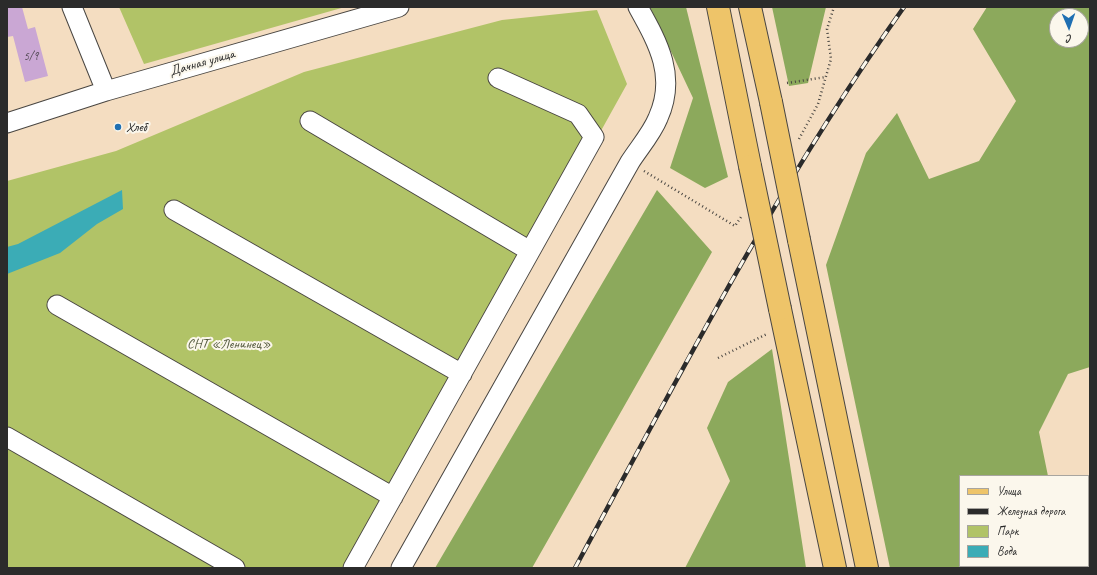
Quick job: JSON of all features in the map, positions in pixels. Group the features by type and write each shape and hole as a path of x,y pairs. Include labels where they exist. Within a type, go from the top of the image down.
{"main road":[{"path":"718,7 835,568"},
{"path":"750,7 867,568"}],"street":[{"path":"72,7 106,91"},
{"name":"Дачная улица","path":"7,123 106,91 399,7"},
{"path":"401,568 630,162 658,118 666,94 665,67 659,48 638,7"},
{"path":"354,568 594,137 578,114 498,78"},
{"path":"310,121 530,251"},
{"path":"174,210 462,374"},
{"path":"57,305 393,497"},
{"path":"7,437 235,568"}],"path":[{"path":"769,94 826,77"},
{"path":"718,358 782,318"}],"green space":[{"path":"119,7 345,7 144,64"},
{"path":"650,7 686,7 728,177 705,188 670,168 693,98"},
{"path":"772,7 826,7 808,83 789,86"},
{"path":"987,7 1090,7 1090,367 1068,374 1039,432 1048,475 959,475 959,567 987,568 890,568 826,265 866,153 897,113 929,179 979,161 1016,101 973,29"},
{"name":"СНТ «Ленинец»","path":"597,10 627,84 358,568 7,568 7,181 116,151 304,72 502,20"},
{"path":"657,190 712,252 532,568 435,568"},
{"path":"772,349 806,568 685,568 730,481 707,428 728,382"}],"water":[{"path":"122,190 123,209 97,224 60,253 7,274 7,247 18,244"}],"building":[{"path":"7,7 22,7 28,29 35,27 48,76 25,82 13,36 7,37"}],"railway":[{"path":"575,568 691,353 772,212 814,142 904,7"}],"place":[{"name":"Хлеб","path":"118,127"}]}
